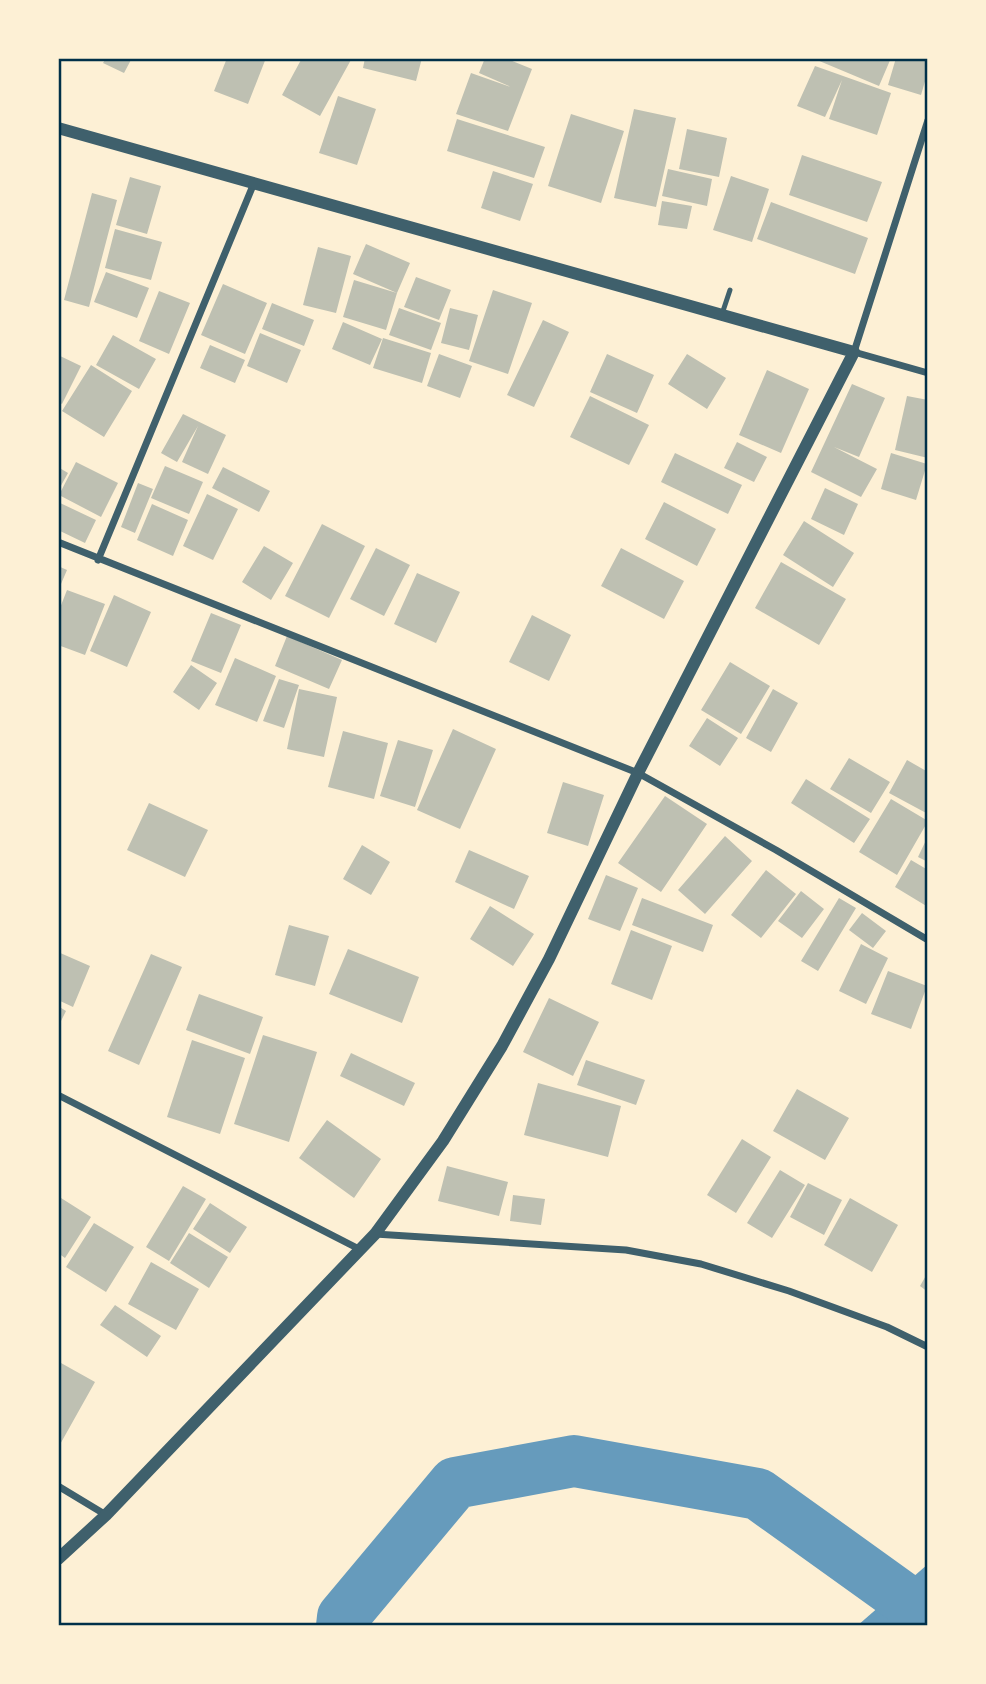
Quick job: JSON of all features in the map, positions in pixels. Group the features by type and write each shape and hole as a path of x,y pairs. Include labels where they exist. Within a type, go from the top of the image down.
{"street":[{"path":"58,1559 106,1515 374,1234 443,1141 502,1046 549,959 638,773 854,352 928,120"},
{"path":"58,128 928,373"},
{"path":"98,560 254,183"},
{"path":"58,542 638,773 776,850 928,940"},
{"path":"58,1095 359,1249"},
{"path":"374,1234 626,1250 701,1264 789,1291 887,1327 928,1347"},
{"path":"58,1486 106,1515"}],"lane":[{"path":"722,314 730,290"}],"water":[{"path":"928,1564 928,1626 857,1626"}],"building":[{"path":"106,58 132,58 124,73 103,63"},
{"path":"227,58 266,58 248,104 214,91"},
{"path":"302,58 352,58 320,116 282,95"},
{"path":"365,58 422,58 416,81 363,68"},
{"path":"485,58 505,58 532,69 508,131 456,114 471,73 511,87 479,73"},
{"path":"891,58 879,86 817,60"},
{"path":"896,58 928,58 928,71 921,95 888,85"},
{"path":"815,66 891,93 877,135 829,119 842,80 825,117 797,106"},
{"path":"338,96 376,109 357,165 319,153"},
{"path":"634,109 676,118 656,207 614,198"},
{"path":"571,114 624,131 601,203 548,186"},
{"path":"457,119 545,147 534,178 447,151"},
{"path":"687,129 727,138 719,177 679,169"},
{"path":"802,155 882,182 867,222 789,195"},
{"path":"668,169 712,179 707,206 662,196"},
{"path":"493,171 533,184 520,221 481,208"},
{"path":"731,176 769,189 752,242 713,230"},
{"path":"130,177 161,186 147,234 116,225"},
{"path":"92,193 117,200 89,307 64,300"},
{"path":"662,201 692,206 687,229 658,225"},
{"path":"771,202 868,238 855,274 757,239"},
{"path":"115,229 162,242 151,280 105,268"},
{"path":"366,244 410,263 397,293 353,274"},
{"path":"318,247 351,256 336,313 303,305"},
{"path":"106,272 149,288 137,318 94,302"},
{"path":"416,277 451,290 439,320 404,307"},
{"path":"354,280 397,293 386,330 343,317"},
{"path":"223,284 267,303 245,354 201,335"},
{"path":"493,290 532,303 508,374 469,361"},
{"path":"159,291 190,303 169,354 139,341"},
{"path":"272,303 314,320 304,346 262,329"},
{"path":"399,308 441,323 431,350 389,335"},
{"path":"450,308 478,315 469,350 441,343"},
{"path":"543,320 569,332 534,407 507,395"},
{"path":"343,322 382,339 370,365 332,349"},
{"path":"260,333 301,350 287,383 247,366"},
{"path":"113,335 156,359 139,389 96,365"},
{"path":"383,338 431,353 422,383 373,368"},
{"path":"210,345 245,360 235,383 200,368"},
{"path":"439,354 472,366 460,398 427,386"},
{"path":"607,354 654,375 637,413 590,392"},
{"path":"687,354 726,378 707,409 668,384"},
{"path":"58,355 81,366 62,404 58,402"},
{"path":"91,365 132,391 104,437 62,411"},
{"path":"767,370 809,389 781,453 739,435"},
{"path":"852,384 885,398 859,457 834,447 877,469 861,497 811,472"},
{"path":"590,396 649,425 629,465 570,437"},
{"path":"907,396 928,400 928,458 895,450"},
{"path":"183,414 226,435 208,474 182,462 198,426 177,462 161,453"},
{"path":"737,442 767,457 754,482 724,468"},
{"path":"675,453 742,485 728,514 661,482"},
{"path":"891,453 927,464 916,500 881,489"},
{"path":"76,462 118,483 101,517 59,495"},
{"path":"165,466 203,482 189,514 151,498"},
{"path":"58,467 68,473 58,491"},
{"path":"223,467 270,491 259,512 212,488"},
{"path":"138,483 153,489 135,533 121,527"},
{"path":"825,488 858,504 844,535 811,519"},
{"path":"207,494 238,509 213,560 183,546"},
{"path":"58,502 96,520 85,543 58,530"},
{"path":"664,502 716,529 697,566 645,539"},
{"path":"152,504 188,520 173,556 137,540"},
{"path":"804,521 854,553 833,587 783,555"},
{"path":"322,524 365,546 329,618 285,596"},
{"path":"264,546 293,563 271,600 242,582"},
{"path":"376,548 410,565 384,616 350,599"},
{"path":"621,548 684,581 664,619 601,586"},
{"path":"781,562 846,599 819,645 755,608"},
{"path":"58,566 67,570 58,591"},
{"path":"417,573 460,592 436,643 394,624"},
{"path":"67,590 105,604 85,655 58,645 58,613"},
{"path":"114,595 151,612 127,667 90,651"},
{"path":"211,613 241,625 221,673 191,661"},
{"path":"532,615 571,635 549,681 509,662"},
{"path":"287,636 342,660 329,689 275,666"},
{"path":"235,658 276,676 257,722 215,705"},
{"path":"730,662 770,686 741,734 701,710"},
{"path":"191,665 217,683 199,710 173,692"},
{"path":"279,679 299,685 284,728 263,721"},
{"path":"299,689 337,697 324,757 287,749"},
{"path":"773,689 798,703 771,752 746,738"},
{"path":"707,718 738,738 720,766 689,746"},
{"path":"453,729 496,749 460,829 417,810"},
{"path":"343,731 388,743 374,799 328,787"},
{"path":"398,740 433,750 415,807 380,796"},
{"path":"849,758 890,782 871,813 830,789"},
{"path":"907,760 928,772 928,814 889,793"},
{"path":"806,779 870,819 854,843 791,803"},
{"path":"563,782 604,795 588,846 547,833"},
{"path":"665,796 707,824 661,892 618,863"},
{"path":"891,799 928,821 897,875 859,852"},
{"path":"149,803 208,830 185,877 127,850"},
{"path":"725,836 752,861 705,914 678,890"},
{"path":"928,836 928,862 918,857"},
{"path":"362,845 390,862 371,895 343,879"},
{"path":"469,850 529,876 514,909 455,882"},
{"path":"911,860 928,870 928,907 895,887"},
{"path":"766,870 796,894 761,938 731,915"},
{"path":"606,875 638,888 620,931 588,919"},
{"path":"801,891 824,909 802,938 778,921"},
{"path":"642,898 713,925 703,952 632,925"},
{"path":"839,898 856,908 818,971 801,961"},
{"path":"490,906 534,934 513,966 470,939"},
{"path":"862,913 886,931 873,948 849,930"},
{"path":"289,925 329,936 315,986 275,975"},
{"path":"631,930 672,946 652,1000 611,984"},
{"path":"861,944 888,958 866,1004 839,991"},
{"path":"348,949 419,977 402,1023 329,994"},
{"path":"58,952 90,966 73,1007 58,1000"},
{"path":"151,954 182,967 139,1065 108,1051"},
{"path":"888,971 927,986 911,1029 871,1014"},
{"path":"199,994 263,1017 250,1054 186,1030"},
{"path":"549,998 599,1022 573,1076 523,1052"},
{"path":"58,1006 66,1011 58,1027"},
{"path":"263,1035 317,1052 289,1142 234,1124"},
{"path":"192,1040 245,1058 220,1134 167,1117"},
{"path":"351,1053 415,1083 404,1106 340,1076"},
{"path":"586,1060 645,1080 636,1105 577,1085"},
{"path":"538,1083 621,1106 608,1157 524,1135"},
{"path":"797,1089 849,1118 825,1160 773,1131"},
{"path":"327,1120 381,1159 354,1198 299,1158"},
{"path":"742,1139 771,1157 736,1213 707,1195"},
{"path":"447,1166 508,1182 499,1216 438,1201"},
{"path":"780,1170 805,1185 772,1238 747,1223"},
{"path":"808,1183 842,1200 824,1235 790,1217"},
{"path":"183,1186 206,1199 169,1261 146,1247"},
{"path":"513,1195 545,1199 541,1225 510,1221"},
{"path":"61,1198 91,1217 65,1258 58,1253 58,1203"},
{"path":"850,1198 898,1225 872,1272 824,1245"},
{"path":"210,1203 247,1227 230,1253 193,1229"},
{"path":"94,1223 134,1247 106,1292 66,1267"},
{"path":"189,1233 228,1257 209,1288 170,1263"},
{"path":"151,1262 199,1289 176,1330 128,1304"},
{"path":"928,1272 928,1292 920,1286"},
{"path":"115,1305 161,1336 147,1357 100,1325"},
{"path":"61,1363 95,1382 58,1448 58,1369"}],"waterway":[{"path":"342,1626 343,1617 455,1483 574,1461 758,1494 928,1616"}]}
